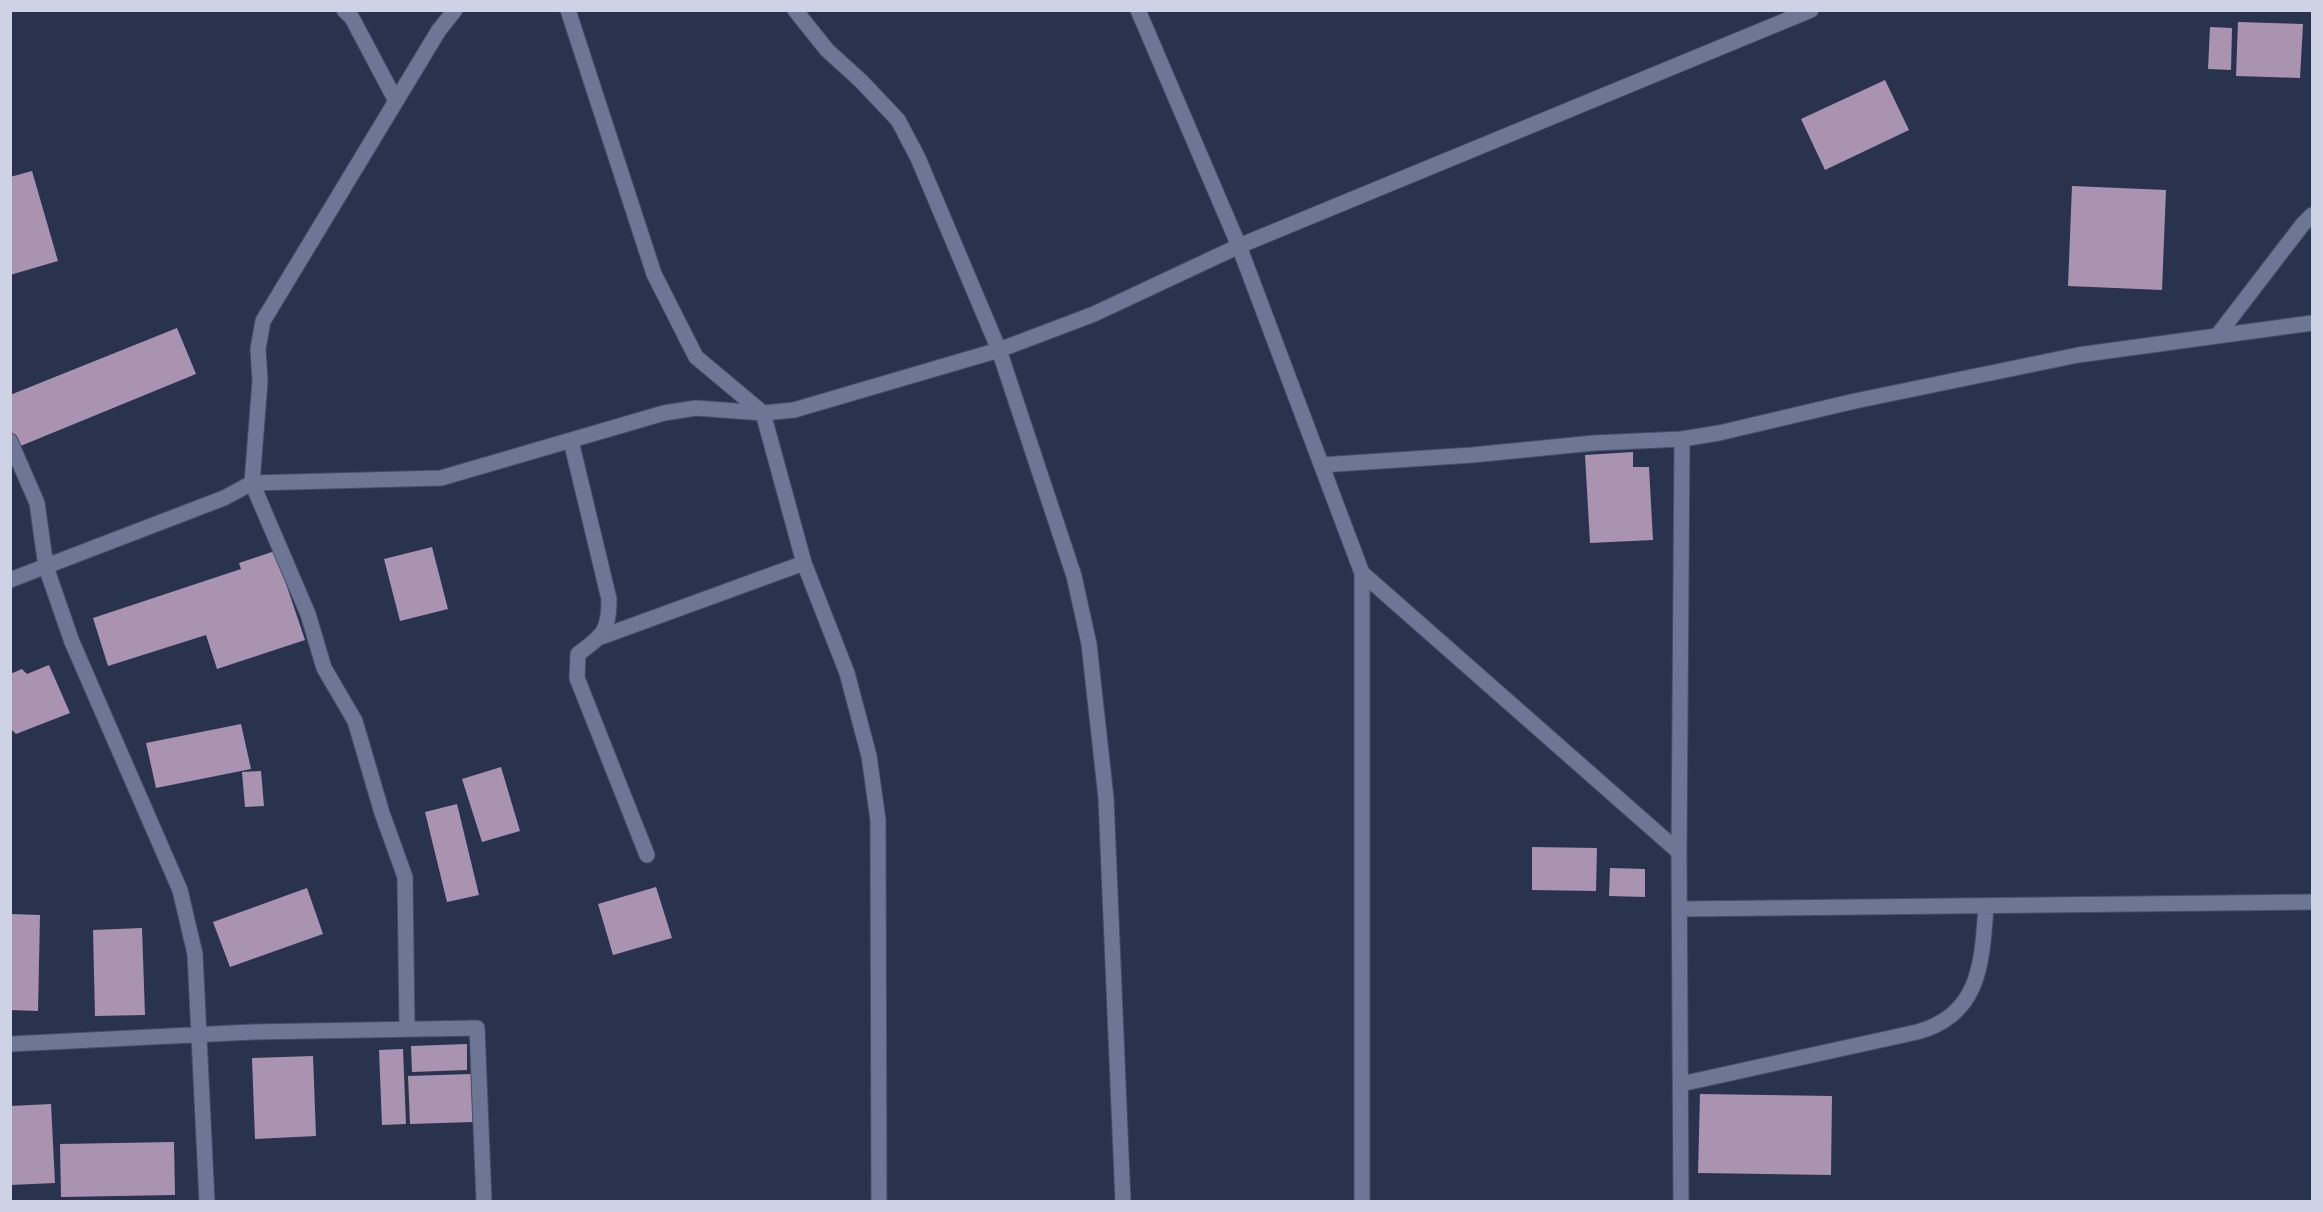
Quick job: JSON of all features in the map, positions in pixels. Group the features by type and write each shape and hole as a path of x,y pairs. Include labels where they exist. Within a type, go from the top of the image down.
{"street":[{"path":"344,10 352,18 396,101"},
{"path":"407,1028 405,877 382,813 355,722 324,668 308,614 252,483 260,381 258,349 263,321 439,30 455,10"},
{"path":"568,10 654,274 696,357 763,413 804,563 847,674 869,756 878,820 879,1202"},
{"path":"795,10 827,50 898,120 918,158 999,350 1074,576 1089,644 1106,798 1123,1202"},
{"path":"1137,10 1239,246 1362,573 1362,1202"},
{"path":"10,580 224,498 252,483 441,478 664,413 696,408 763,413 794,410 999,350 1094,314 1239,246 1811,10"},
{"path":"2217,336 2302,224 2313,215"},
{"path":"1321,465 1472,455 1594,443 1682,439 1719,433 1855,401 2078,355 2313,323"},
{"path":"1682,439 1679,852 1682,1202"},
{"path":"10,441 37,503 46,567 72,642 180,890 195,954 207,1202"},
{"path":"570,441 609,599 609,616 601,637"},
{"path":"647,855 576,678 578,654 601,637 804,563"},
{"path":"1362,573 1679,852"},
{"path":"1680,909 2313,902"},
{"path":"1681,1084 1917,1032 1932,1028 1947,1020 1969,996 1976,982 1982,957 1986,906"},
{"path":"10,1044 200,1034 477,1028 483,1202"}],"building":[{"path":"2238,22 2303,24 2300,78 2236,76"},
{"path":"2210,27 2232,28 2231,70 2208,69"},
{"path":"1885,80 1909,130 1825,170 1801,119"},
{"path":"32,171 58,261 10,275 10,177"},
{"path":"2072,186 2166,190 2162,290 2068,286"},
{"path":"177,328 196,374 18,447 10,428 10,395"},
{"path":"1633,452 1633,467 1649,467 1653,540 1590,543 1585,455"},
{"path":"432,547 448,609 400,621 384,559"},
{"path":"275,551 305,640 217,669 206,635 108,666 93,618 241,569 239,563"},
{"path":"49,665 70,713 16,734 10,728 10,674 22,669 27,674"},
{"path":"241,724 251,769 156,788 146,743"},
{"path":"501,767 520,831 482,842 462,779"},
{"path":"261,771 264,806 245,807 242,772"},
{"path":"457,804 479,895 447,902 425,812"},
{"path":"1532,847 1597,848 1596,891 1532,890"},
{"path":"1610,868 1645,869 1645,897 1609,896"},
{"path":"656,887 672,938 613,955 598,904"},
{"path":"307,888 323,934 230,967 213,922"},
{"path":"10,914 40,915 38,1011 10,1010"},
{"path":"142,928 145,1015 95,1016 93,930"},
{"path":"467,1044 467,1070 412,1072 411,1046"},
{"path":"403,1049 406,1124 382,1125 379,1050"},
{"path":"313,1056 316,1136 255,1139 252,1058"},
{"path":"471,1074 473,1122 410,1124 408,1076"},
{"path":"1700,1094 1832,1096 1831,1175 1698,1173"},
{"path":"51,1104 55,1183 10,1185 10,1106"},
{"path":"174,1142 175,1195 61,1197 60,1144"}]}
